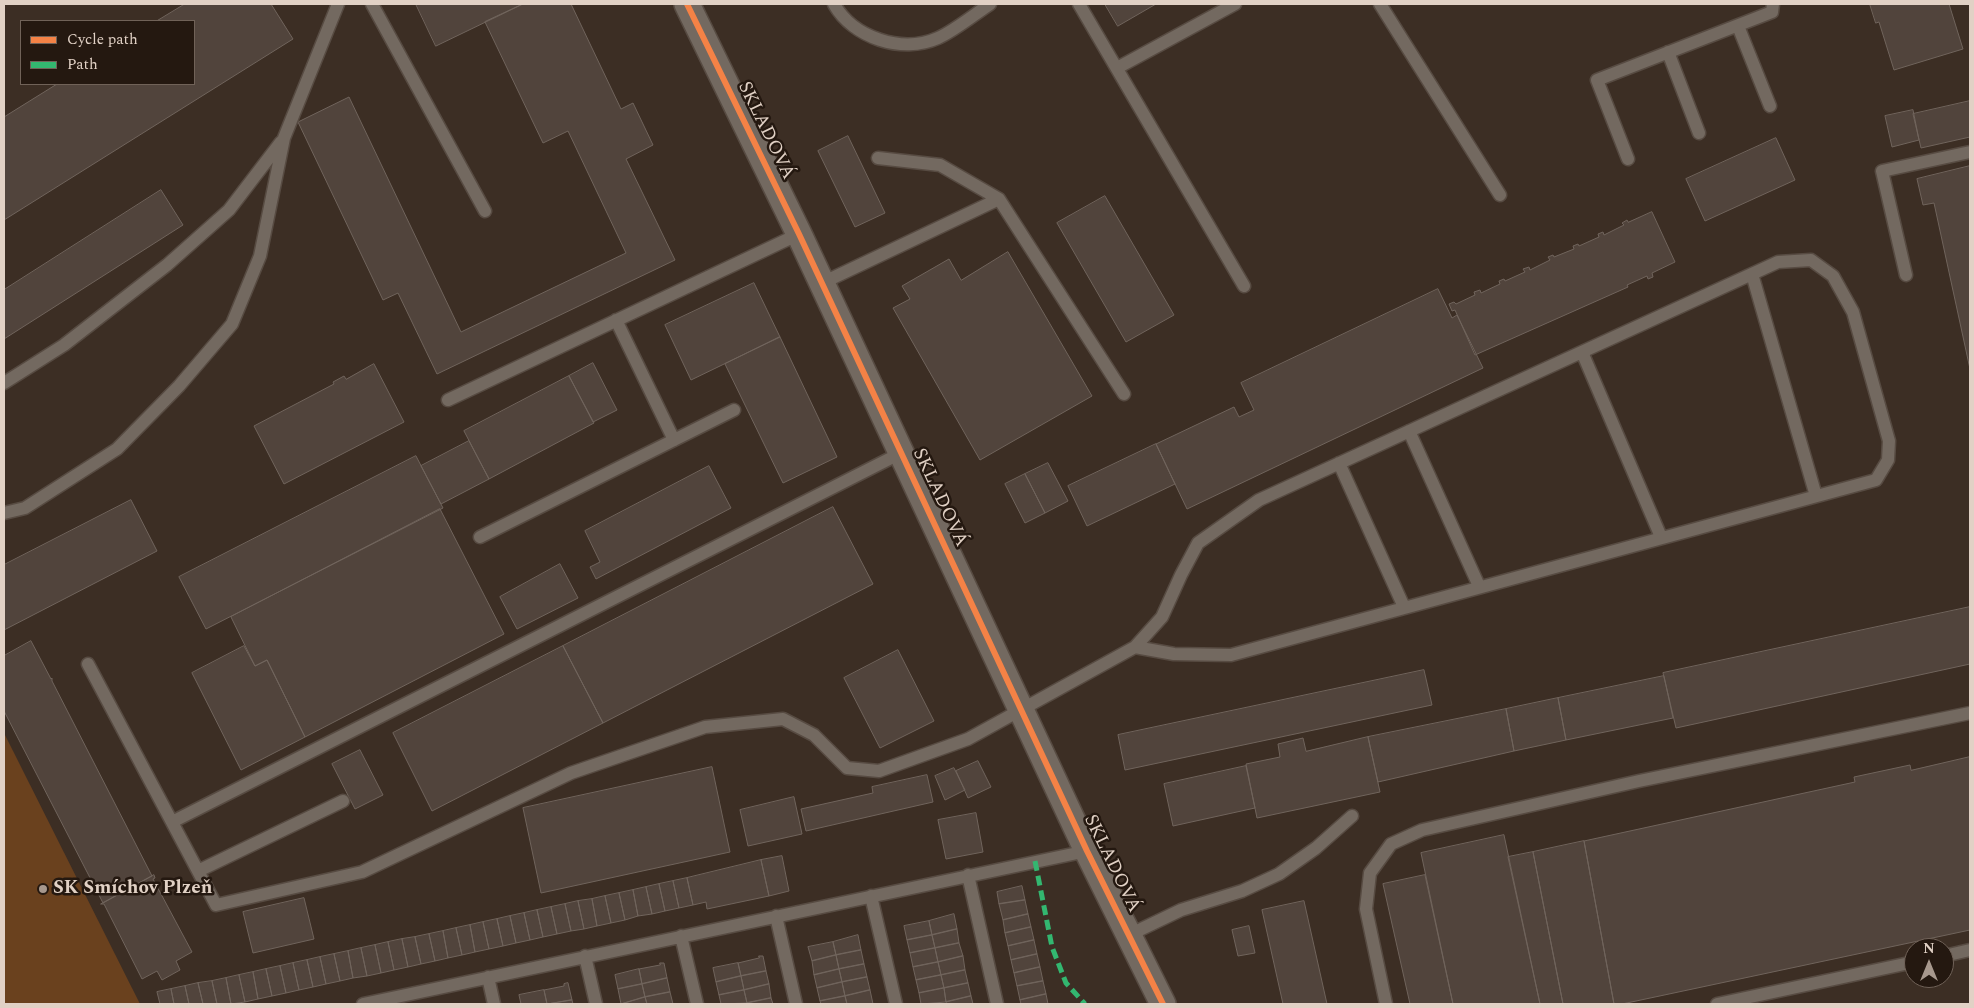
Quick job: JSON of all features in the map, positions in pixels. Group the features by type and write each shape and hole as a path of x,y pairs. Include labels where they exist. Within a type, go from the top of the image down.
{"street":[{"name":"SKLADOVÁ","path":"686,4 799,234 1087,851 1163,1004"}],"lane":[{"path":"4,513 25,508 117,449 179,386 232,324 260,256 284,138 338,4"},
{"path":"372,4 485,211"},
{"path":"834,4 841,16 867,36 906,45 938,38 990,4"},
{"path":"1079,4 1244,286"},
{"path":"1117,68 1234,4"},
{"path":"1380,4 1500,195"},
{"path":"1628,159 1597,80 1772,12 1773,4"},
{"path":"1738,26 1770,106"},
{"path":"1668,52 1699,133"},
{"path":"4,384 64,346 188,247 229,210 284,138"},
{"path":"1906,275 1882,171 1970,152"},
{"path":"878,158 940,165 1000,199 1124,394"},
{"path":"822,283 1000,199"},
{"path":"448,400 799,234"},
{"path":"88,664 216,905 362,872 570,773 706,727 783,718 814,735 846,768 879,771 968,739 1022,711 1135,647 1162,617 1198,543 1259,500 1778,262 1811,260 1833,276 1853,312 1889,441 1888,460 1876,480 1230,655 1174,654 1135,647"},
{"path":"1752,274 1816,496"},
{"path":"616,320 674,440"},
{"path":"1582,352 1662,537"},
{"path":"480,537 734,410"},
{"path":"1409,431 1479,586"},
{"path":"172,822 901,453"},
{"path":"1340,463 1404,607"},
{"path":"1386,1004 1366,909 1370,873 1391,844 1422,830 1630,783 1970,713"},
{"path":"198,871 343,801"},
{"path":"1129,935 1181,910 1242,891 1279,874 1316,848 1352,816"},
{"path":"362,1004 393,1001 488,977 585,956 1087,851"},
{"path":"968,876 997,1004"},
{"path":"871,896 896,1004"},
{"path":"776,916 796,1004"},
{"path":"682,936 696,1004"},
{"path":"1954,954 1970,950"},
{"path":"585,956 596,1004"},
{"path":"1717,1004 1904,964"},
{"path":"488,977 494,1004"}],"shaded area":[{"name":"SK Smíchov Plzeň","path":"4,733 140,1004 4,1004"}],"building":[{"path":"185,4 271,4 293,39 4,220 4,117 55,85 195,85 195,20 159,20"},
{"path":"416,4 523,4 436,46"},
{"path":"523,4 571,4 621,109 633,103 653,145 626,159 675,260 437,374 398,293 383,300 298,122 349,97 461,332 626,253 568,131 543,143 485,22"},
{"path":"1105,4 1156,4 1118,26"},
{"path":"1870,4 1949,4 1963,49 1894,70 1879,22 1876,23"},
{"path":"1970,101 1970,137 1921,148 1913,114"},
{"path":"1913,110 1919,140 1892,147 1885,116"},
{"path":"848,136 885,213 855,227 818,151"},
{"path":"1776,138 1795,180 1705,221 1686,179"},
{"path":"1970,166 1970,369 1934,203 1923,205 1917,179"},
{"path":"161,190 183,225 4,339 4,290"},
{"path":"1105,196 1174,315 1126,342 1057,223"},
{"path":"1652,212 1675,262 1652,273 1653,277 1648,279 1647,276 1627,285 1628,287 1475,355 1455,310 1452,311 1449,304 1454,302 1456,304 1475,295 1474,292 1480,290 1481,293 1500,284 1499,281 1504,279 1505,281 1525,272 1523,269 1529,267 1530,270 1550,260 1548,257 1553,255 1554,257 1574,249 1573,246 1578,244 1579,246 1599,237 1598,234 1603,232 1604,235 1624,225 1622,223 1627,220 1628,222"},
{"path":"1008,252 1092,396 980,460 893,308 910,299 902,286 949,259 961,280"},
{"path":"754,283 780,337 691,380 665,325"},
{"path":"1438,289 1452,318 1457,315 1483,368 1187,509 1156,444 1234,407 1239,417 1254,410 1241,383"},
{"path":"780,337 837,457 783,483 725,364"},
{"path":"593,363 617,410 593,422 569,376"},
{"path":"374,364 404,422 284,484 254,426 334,384 333,382 344,376 346,379"},
{"path":"569,376 594,423 489,479 464,431"},
{"path":"469,441 489,479 441,504 421,466"},
{"path":"1156,444 1175,484 1087,526 1068,486"},
{"path":"416,456 443,508 206,629 179,577"},
{"path":"1048,463 1068,501 1045,513 1025,474"},
{"path":"709,466 731,508 596,579 590,567 600,562 585,531"},
{"path":"1025,474 1045,513 1025,523 1005,484"},
{"path":"131,500 157,551 4,630 4,565"},
{"path":"833,507 873,584 603,723 563,646"},
{"path":"440,509 504,634 305,737 267,660 255,666 231,617"},
{"path":"560,564 578,598 517,629 500,597"},
{"path":"1970,607 1970,664 1676,728 1663,673"},
{"path":"31,641 52,678 152,876 103,903 4,711 4,656"},
{"path":"244,646 255,666 267,660 305,737 241,770 192,673"},
{"path":"563,646 603,723 432,811 393,733"},
{"path":"898,650 934,721 880,748 844,678"},
{"path":"1424,670 1432,705 1125,770 1118,735"},
{"path":"1664,676 1673,718 1566,740 1558,698"},
{"path":"1558,698 1566,740 1514,751 1506,709"},
{"path":"1506,709 1514,751 1378,782 1368,737"},
{"path":"1368,737 1380,792 1257,818 1246,764 1280,757 1278,744 1303,738 1306,751"},
{"path":"360,750 383,795 355,809 332,764"},
{"path":"1970,757 1970,930 1932,938 1904,938 1904,944 1622,1004 1614,1004 1584,841 1855,782 1854,777 1910,765 1911,770"},
{"path":"978,761 991,787 968,798 956,771"},
{"path":"1246,766 1255,808 1173,826 1164,784"},
{"path":"712,767 730,852 541,893 523,808"},
{"path":"954,768 965,790 945,800 935,776"},
{"path":"927,775 933,802 806,831 801,809 873,793 872,787"},
{"path":"794,797 802,834 748,846 740,810"},
{"path":"976,813 983,852 946,859 938,820"},
{"path":"1504,835 1540,1004 1453,1004 1421,853"},
{"path":"1584,841 1614,1004 1563,1004 1533,852"},
{"path":"1533,852 1563,1004 1540,1004 1508,857"},
{"path":"782,856 789,891 769,896 761,860"},
{"path":"761,860 769,896 707,909 706,902 693,905 687,878"},
{"path":"154,875 155,878 153,879 192,952 176,961 180,970 162,980 157,971 142,979 104,904 101,904"},
{"path":"1425,875 1453,1004 1410,1004 1383,884"},
{"path":"687,878 693,905 679,908 673,881"},
{"path":"673,881 679,908 665,911 659,884"},
{"path":"659,884 665,911 652,914 646,887"},
{"path":"1022,886 1025,900 999,904 997,892"},
{"path":"646,887 652,914 638,916 633,890"},
{"path":"633,890 638,916 625,920 619,893"},
{"path":"619,893 625,920 611,923 605,896"},
{"path":"605,896 611,923 597,926 592,899"},
{"path":"304,898 314,939 253,953 243,912"},
{"path":"592,899 597,926 584,929 578,901"},
{"path":"1025,900 1028,914 1003,920 999,904"},
{"path":"578,901 584,929 571,931 565,904"},
{"path":"1304,901 1327,1004 1283,1004 1262,910"},
{"path":"565,904 571,931 557,934 551,907"},
{"path":"551,907 557,934 543,937 537,910"},
{"path":"537,910 543,937 530,940 524,913"},
{"path":"524,913 530,940 516,943 510,916"},
{"path":"954,914 957,929 932,935 929,921"},
{"path":"1028,914 1031,927 1005,933 1003,920"},
{"path":"510,916 516,943 503,946 497,919"},
{"path":"497,919 503,946 489,949 483,922"},
{"path":"929,921 932,935 907,940 904,926"},
{"path":"483,922 489,949 475,952 470,925"},
{"path":"470,925 475,952 462,955 456,928"},
{"path":"1249,926 1255,953 1238,956 1232,930"},
{"path":"1031,927 1034,940 1008,946 1005,933"},
{"path":"456,928 462,955 448,958 443,931"},
{"path":"957,929 959,943 935,948 932,935"},
{"path":"443,931 448,958 435,961 429,934"},
{"path":"429,934 435,961 421,964 415,937"},
{"path":"858,935 861,950 836,955 833,942"},
{"path":"932,935 935,948 910,953 907,940"},
{"path":"415,937 421,964 408,967 402,939"},
{"path":"402,939 408,967 394,970 388,942"},
{"path":"1034,940 1037,954 1011,960 1008,946"},
{"path":"388,942 394,970 381,973 375,945"},
{"path":"833,942 836,955 812,961 808,947"},
{"path":"959,943 963,956 938,962 935,948"},
{"path":"375,945 381,973 367,976 361,948"},
{"path":"361,948 367,976 353,978 348,951"},
{"path":"935,948 938,962 913,967 910,953"},
{"path":"861,950 864,964 839,969 836,955"},
{"path":"348,951 353,978 340,981 334,954"},
{"path":"334,954 340,981 326,984 320,957"},
{"path":"1037,954 1040,967 1014,973 1011,960"},
{"path":"836,955 839,969 814,975 812,961"},
{"path":"759,956 763,956 766,971 741,976 738,963 759,958"},
{"path":"963,956 965,970 941,975 938,962"},
{"path":"320,957 326,984 313,987 307,960"},
{"path":"307,960 313,987 299,990 293,963"},
{"path":"938,962 941,975 916,980 913,967"},
{"path":"293,963 299,990 286,993 280,966"},
{"path":"660,963 664,963 667,978 642,984 639,969 660,965"},
{"path":"738,963 741,976 716,982 713,968"},
{"path":"864,964 867,977 842,982 839,969"},
{"path":"280,966 286,993 272,996 266,969"},
{"path":"1040,967 1043,981 1017,986 1014,973"},
{"path":"266,969 272,996 258,999 253,972"},
{"path":"639,969 642,984 618,989 615,975"},
{"path":"839,969 842,982 817,988 814,975"},
{"path":"965,970 968,983 944,988 941,975"},
{"path":"766,971 769,984 744,990 741,976"},
{"path":"253,972 258,999 245,1002 239,975"},
{"path":"239,975 245,1002 231,1004 226,978"},
{"path":"941,975 944,988 919,993 916,980"},
{"path":"741,976 744,990 719,995 716,982"},
{"path":"867,977 870,990 845,996 842,982"},
{"path":"226,978 231,1004 217,1004 212,981"},
{"path":"667,978 670,992 645,997 642,984"},
{"path":"212,981 217,1004 203,1004 198,983"},
{"path":"1043,981 1046,994 1020,1000 1017,986"},
{"path":"842,982 845,996 820,1001 817,988"},
{"path":"198,983 203,1004 189,1004 185,986"},
{"path":"568,983 572,1000 547,1004 544,990 564,986 564,984"},
{"path":"968,983 971,996 946,1002 944,988"},
{"path":"642,984 645,997 621,1004 618,989"},
{"path":"769,984 771,998 747,1003 744,990"},
{"path":"185,986 189,1004 174,1004 171,989"},
{"path":"944,988 946,1002 921,1004 919,993"},
{"path":"171,989 174,1004 160,1004 157,992"},
{"path":"544,990 547,1004 521,1004 519,995"},
{"path":"744,990 747,1003 721,1004 719,995"},
{"path":"870,990 873,1004 847,1004 845,996"},
{"path":"670,992 673,1004 647,1004 645,997"},
{"path":"1046,994 1048,1004 1021,1004 1020,1000"},
{"path":"845,996 847,1004 821,1004 820,1001"},
{"path":"971,996 973,1004 947,1004 946,1002"},
{"path":"645,997 647,1004 621,1004"},
{"path":"771,998 773,1004 747,1004 747,1003"},
{"path":"572,1000 573,1004 548,1004"}],"marked path":[{"path":"1035,861 1052,947 1066,983 1085,1004"}],"cycle path":[{"path":"687,4 799,234 1087,851 1163,1004"}],"place":[{"name":"SK Smíchov Plzeň","path":"43,889"}]}
